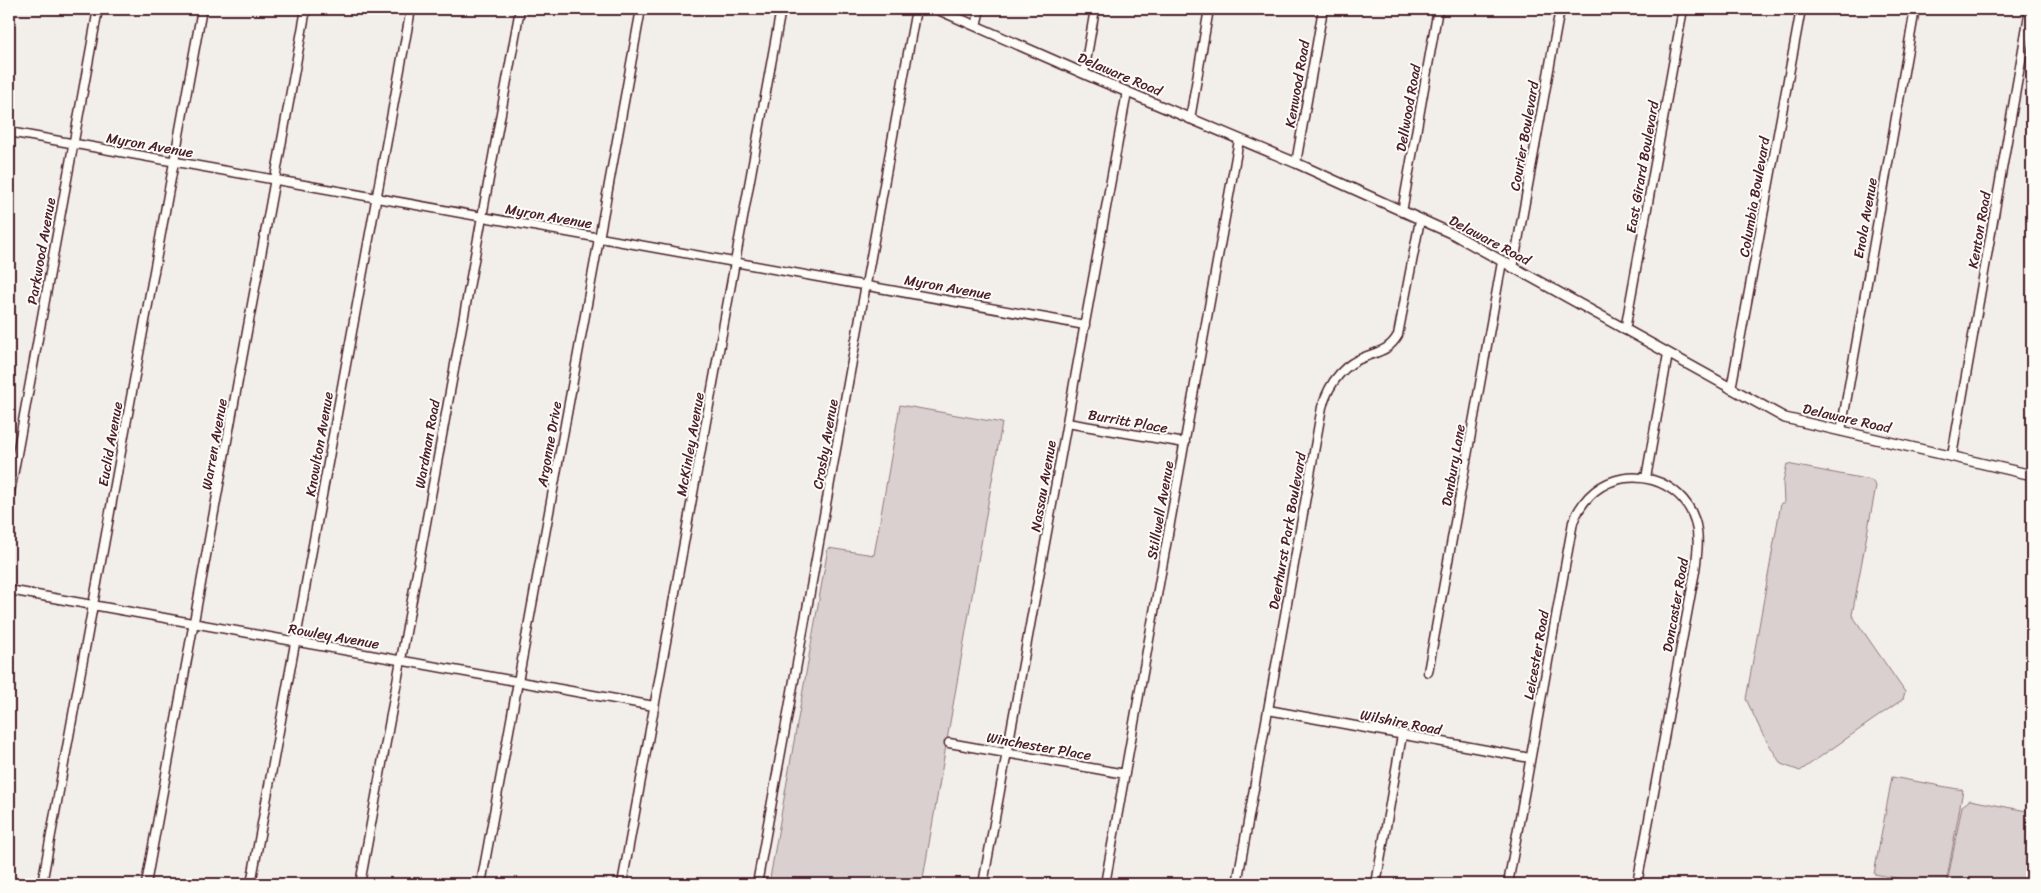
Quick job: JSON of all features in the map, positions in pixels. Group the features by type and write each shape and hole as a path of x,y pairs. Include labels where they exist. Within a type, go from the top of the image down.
{"street":[{"name":"Parkwood Avenue","path":"9,498 98,9"},
{"name":"Euclid Avenue","path":"42,884 202,9"},
{"name":"Warren Avenue","path":"146,884 306,9"},
{"name":"Knowlton Avenue","path":"251,884 412,9"},
{"name":"Wardman Road","path":"360,884 520,9"},
{"name":"Argonne Drive","path":"481,884 641,9"},
{"name":"McKinley Avenue","path":"622,884 781,9"},
{"name":"Crosby Avenue","path":"757,884 916,9"},
{"name":"Delaware Road","path":"937,9 1296,163 1455,235 1785,418 2032,475"},
{"path":"976,26 980,9"},
{"path":"1084,73 1095,9"},
{"path":"1190,119 1209,9"},
{"name":"Kenwood Road","path":"1296,163 1323,9"},
{"name":"Dellwood Road","path":"1402,212 1438,9"},
{"name":"Courier Boulevard","path":"1513,268 1560,9"},
{"name":"East Girard Boulevard","path":"1625,330 1683,9"},
{"name":"Columbia Boulevard","path":"1731,389 1801,9"},
{"name":"Enola Avenue","path":"1841,431 1915,9"},
{"name":"Kenton Road","path":"1952,456 2030,9"},
{"name":"Nassau Avenue","path":"983,884 1127,92"},
{"name":"Myron Avenue","path":"9,132 1085,325"},
{"name":"Stillwell Avenue","path":"1105,884 1240,140"},
{"name":"Deerhurst Park Boulevard","path":"1237,884 1325,398 1331,386 1346,368 1361,358 1388,348 1398,335 1420,220"},
{"name":"Danbury Lane","path":"1428,672 1502,262"},
{"path":"1646,478 1668,354"},
{"name":"Burritt Place","path":"1067,423 1185,443"},
{"name":"Leicester Road","path":"1508,884 1573,522 1585,501 1604,485 1624,478 1646,478"},
{"name":"Doncaster Road","path":"1637,884 1695,571 1698,538 1695,520 1685,502 1670,487 1646,478"},
{"name":"Rowley Avenue","path":"9,590 654,706"},
{"name":"Wilshire Road","path":"1268,710 1530,758"},
{"path":"1376,884 1402,735"},
{"name":"Winchester Place","path":"948,743 1125,774"}],"shaded area":[{"path":"900,405 1002,423 922,884 769,884 828,548 874,555"},
{"path":"1787,464 1871,480 1876,486 1852,615 1905,692 1903,699 1800,771 1781,764 1762,733 1746,699 1781,503 1784,503 1783,482"},
{"path":"1892,777 1963,790 1946,884 1928,884 1874,874"},
{"path":"1970,800 2032,812 2032,884 1947,884 1962,806"}]}
